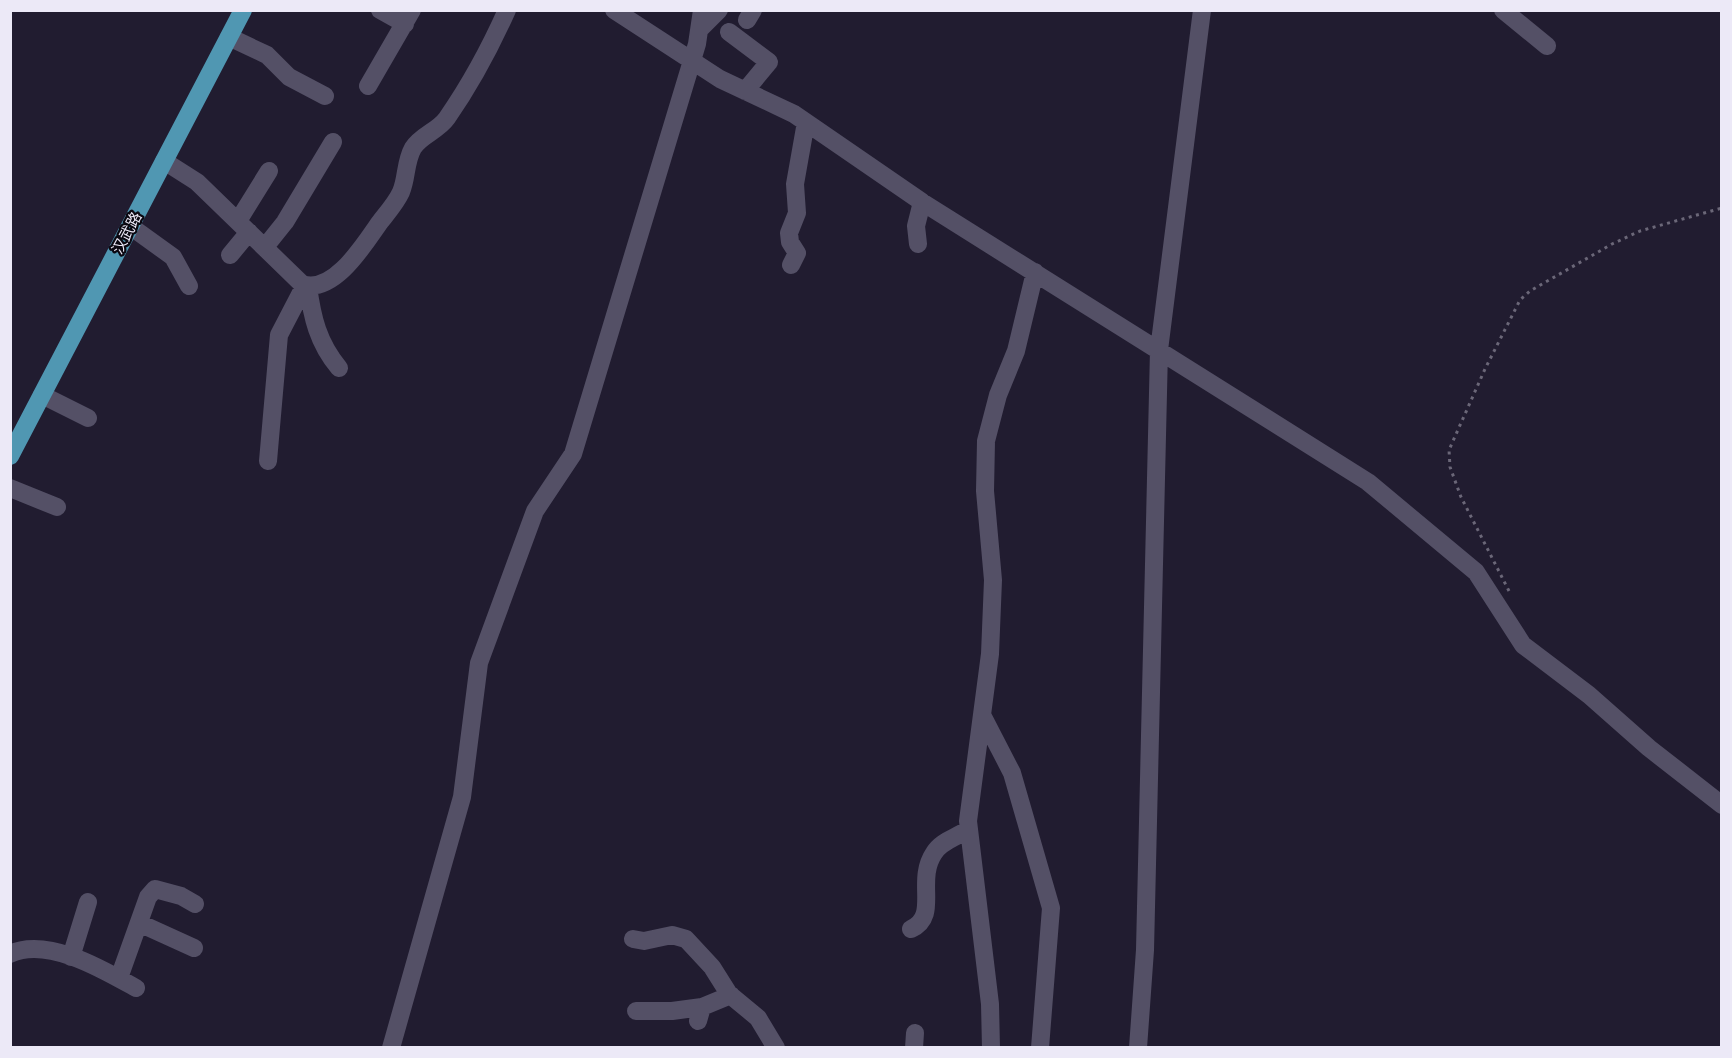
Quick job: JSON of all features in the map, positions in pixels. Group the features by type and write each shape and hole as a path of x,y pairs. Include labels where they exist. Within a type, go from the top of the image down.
{"main road":[{"name":"汉武路","path":"10,456 243,10"}],"street":[{"path":"368,86 408,17 380,10"},
{"path":"268,461 279,335 307,285 343,271 398,197 413,149 418,141 446,120 491,45 507,10"},
{"path":"614,10 690,59 745,91 806,122 922,202 1368,482 1476,572 1523,645 1589,695 1702,792 1722,805"},
{"path":"391,1047 462,797 478,663 535,511 573,453 702,19 719,10"},
{"path":"1138,1047 1145,950 1159,350 1202,10"},
{"path":"1503,10 1547,46"},
{"path":"729,32 769,62 745,91"},
{"path":"229,37 267,55 289,77 325,96"},
{"path":"791,265 797,253 790,242 789,233 797,213 795,184 806,122"},
{"path":"265,247 285,222 333,142"},
{"path":"164,162 197,182 307,285 312,315 322,344 339,368"},
{"path":"230,255 269,171"},
{"path":"918,244 916,226 922,202"},
{"path":"130,226 172,256 189,286"},
{"path":"991,1047 990,1004 968,829 973,771 990,654 993,580 985,491 986,441 998,395 1016,351 1035,272"},
{"path":"42,395 88,418"},
{"path":"10,488 57,507"},
{"path":"982,715 1012,773 1051,908 1040,1047"},
{"path":"910,929 919,925 927,913 924,885 933,853 941,844 968,829"},
{"path":"119,978 148,897 155,889 181,896 195,904"},
{"path":"71,957 88,902"},
{"path":"139,923 194,948"},
{"path":"633,939 644,941 672,935 686,939 712,967 731,995 758,1018 776,1047"},
{"path":"10,954 25,948 42,948 71,957 136,988"},
{"path":"636,1011 700,1014 731,995"}],"path":[{"path":"1510,593 1461,497 1450,467 1449,450 1485,369 1520,300 1530,291 1618,241 1650,227 1722,208"}]}
